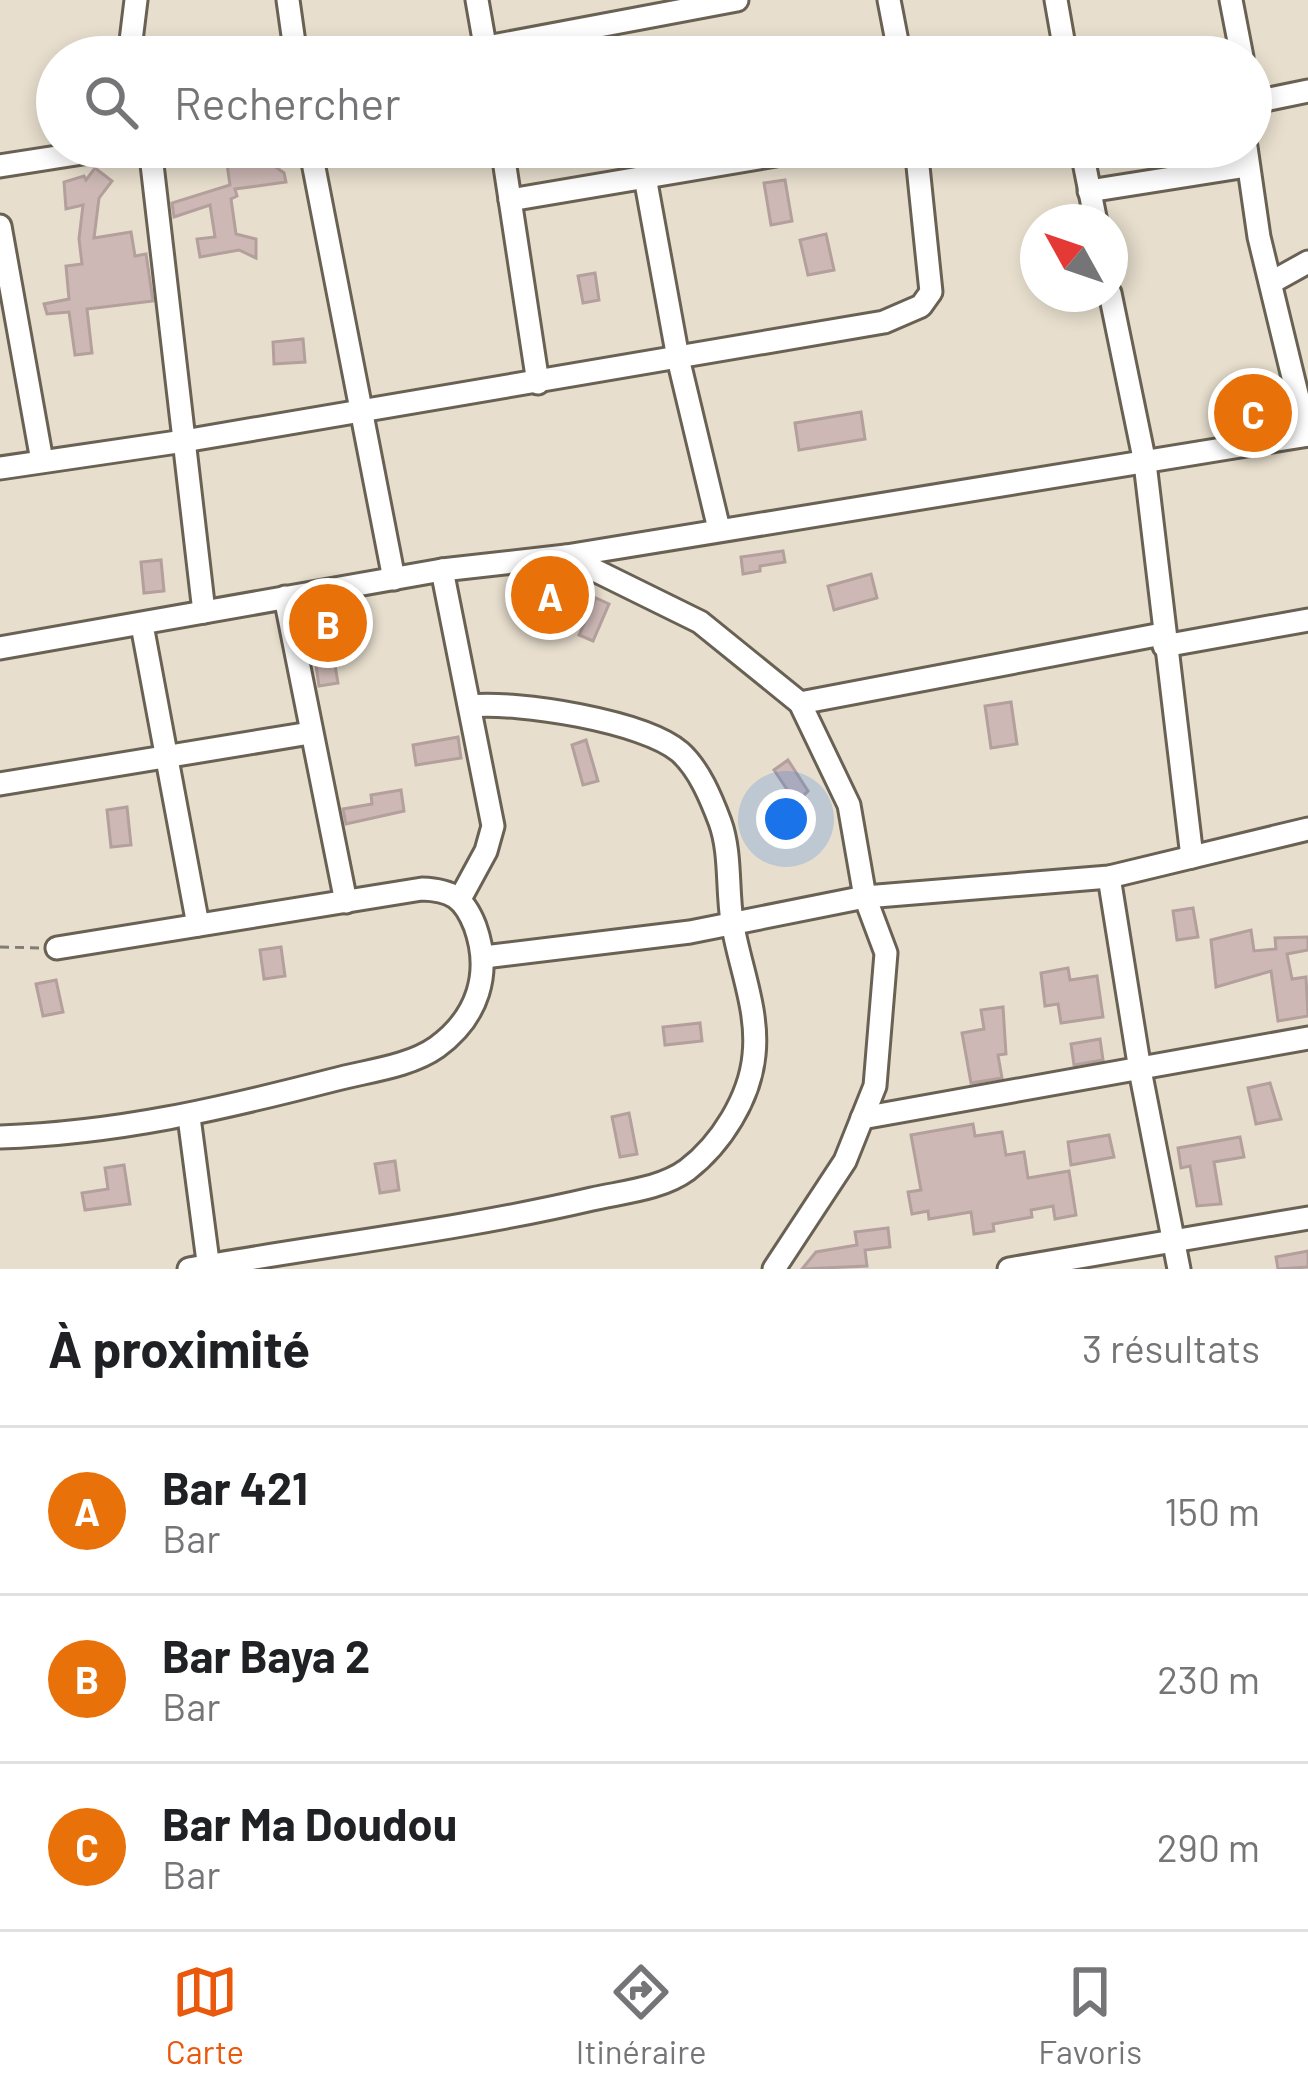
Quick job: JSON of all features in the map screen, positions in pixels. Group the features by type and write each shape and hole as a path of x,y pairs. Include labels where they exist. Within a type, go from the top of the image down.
{"street":[{"path":"132,36 136,0"},
{"path":"288,0 293,36"},
{"path":"477,0 483,36"},
{"path":"560,36 737,0"},
{"path":"889,0 896,36"},
{"path":"1056,0 1062,36"},
{"path":"1231,0 1238,36"},
{"path":"1272,98 1308,91"},
{"path":"0,166 36,160"},
{"path":"152,168 204,612"},
{"path":"314,168 394,580"},
{"path":"505,168 538,382"},
{"path":"510,200 699,168"},
{"path":"0,467 857,330 921,306 928,299 932,285 918,168"},
{"path":"1085,168 1092,204"},
{"path":"1089,191 1192,168"},
{"path":"0,648 442,570 566,556 1308,435 1259,237 1248,168"},
{"path":"646,177 679,358 719,529"},
{"path":"0,226 42,461"},
{"path":"1272,282 1308,262"},
{"path":"1114,312 1144,463 1192,857"},
{"path":"566,556 700,622 800,703 849,805 865,897 886,953 875,1086 845,1161 774,1269"},
{"path":"442,570 493,826 486,851 460,897"},
{"path":"285,597 346,902"},
{"path":"800,703 1163,640 1308,620"},
{"path":"142,625 198,925"},
{"path":"189,1117 202,1268 464,1226 669,1181 710,1148 733,1116 752,1071 755,1042 732,923 722,827 705,787 682,754 651,734 509,704 470,706"},
{"path":"0,784 310,733"},
{"path":"484,957 691,932 865,897 1109,877 1308,829"},
{"path":"1109,877 1179,1269"},
{"path":"0,1137 92,1131 189,1117 425,1055 458,1029 472,1009 482,987 484,957 469,910 460,897 442,890 57,948"},
{"path":"862,1118 1308,1038"},
{"path":"1010,1269 1308,1218"}],"path":[{"path":"0,947 57,948"}],"building":[{"path":"95,168 112,181 99,198 94,238 131,232 135,256 146,254 153,301 87,309 92,353 75,355 69,312 47,314 44,304 69,299 66,266 82,264 83,205 66,209 64,182 84,176 86,180"},
{"path":"228,168 277,168 286,182 235,189 237,196 231,199 236,234 256,239 256,258 239,250 200,257 197,239 215,237 210,205 174,217 172,203 230,185"},
{"path":"785,180 792,221 771,225 764,183"},
{"path":"826,234 834,270 808,275 800,240"},
{"path":"595,273 599,300 583,303 578,276"},
{"path":"303,339 305,362 274,364 273,342"},
{"path":"861,412 865,439 799,450 795,423"},
{"path":"783,551 785,562 743,574 741,557"},
{"path":"161,560 164,591 144,593 141,562"},
{"path":"871,574 877,598 834,610 828,586"},
{"path":"596,598 609,604 593,641 579,635"},
{"path":"331,642 338,683 319,686 313,645"},
{"path":"1011,702 1017,744 991,748 985,706"},
{"path":"458,737 461,758 416,765 413,745"},
{"path":"586,740 598,781 583,785 572,745"},
{"path":"788,760 808,791 796,803 774,770"},
{"path":"401,790 404,811 346,824 343,809 372,804 371,795"},
{"path":"127,807 131,845 111,847 107,810"},
{"path":"1193,908 1198,937 1177,940 1173,911"},
{"path":"1251,930 1254,951 1276,949 1275,938 1308,937 1308,950 1287,954 1292,979 1306,977 1308,1016 1278,1021 1271,971 1216,987 1211,940"},
{"path":"281,947 285,976 264,979 260,950"},
{"path":"1068,968 1070,980 1097,976 1103,1017 1061,1023 1058,1004 1045,1006 1041,973"},
{"path":"56,980 63,1012 43,1016 36,984"},
{"path":"1003,1007 1006,1054 998,1055 1002,1078 971,1083 962,1033 984,1029 981,1010"},
{"path":"700,1023 702,1041 665,1045 663,1027"},
{"path":"1100,1039 1103,1060 1074,1065 1071,1044"},
{"path":"1270,1083 1281,1119 1256,1124 1248,1088"},
{"path":"629,1113 637,1154 620,1157 612,1117"},
{"path":"973,1124 975,1136 1002,1132 1006,1155 1024,1152 1028,1178 1069,1171 1076,1215 1055,1219 1053,1206 1031,1210 1032,1217 993,1224 994,1231 974,1234 971,1212 929,1219 928,1211 912,1214 908,1192 921,1190 911,1135"},
{"path":"1109,1135 1114,1157 1071,1165 1068,1142"},
{"path":"1240,1137 1244,1157 1214,1162 1221,1204 1197,1206 1190,1166 1181,1168 1178,1148"},
{"path":"395,1161 399,1190 380,1193 375,1164"},
{"path":"124,1165 130,1204 85,1210 82,1193 108,1189 105,1168"},
{"path":"888,1228 890,1247 865,1250 867,1266 802,1269 816,1252 857,1245 855,1232"},
{"path":"1308,1251 1308,1267 1278,1269 1276,1257"}],"place":[{"name":"Bar Ma Doudou","path":"1253,413"},
{"name":"Bar 421","path":"550,595"},
{"name":"Bar Baya 2","path":"328,623"}]}
